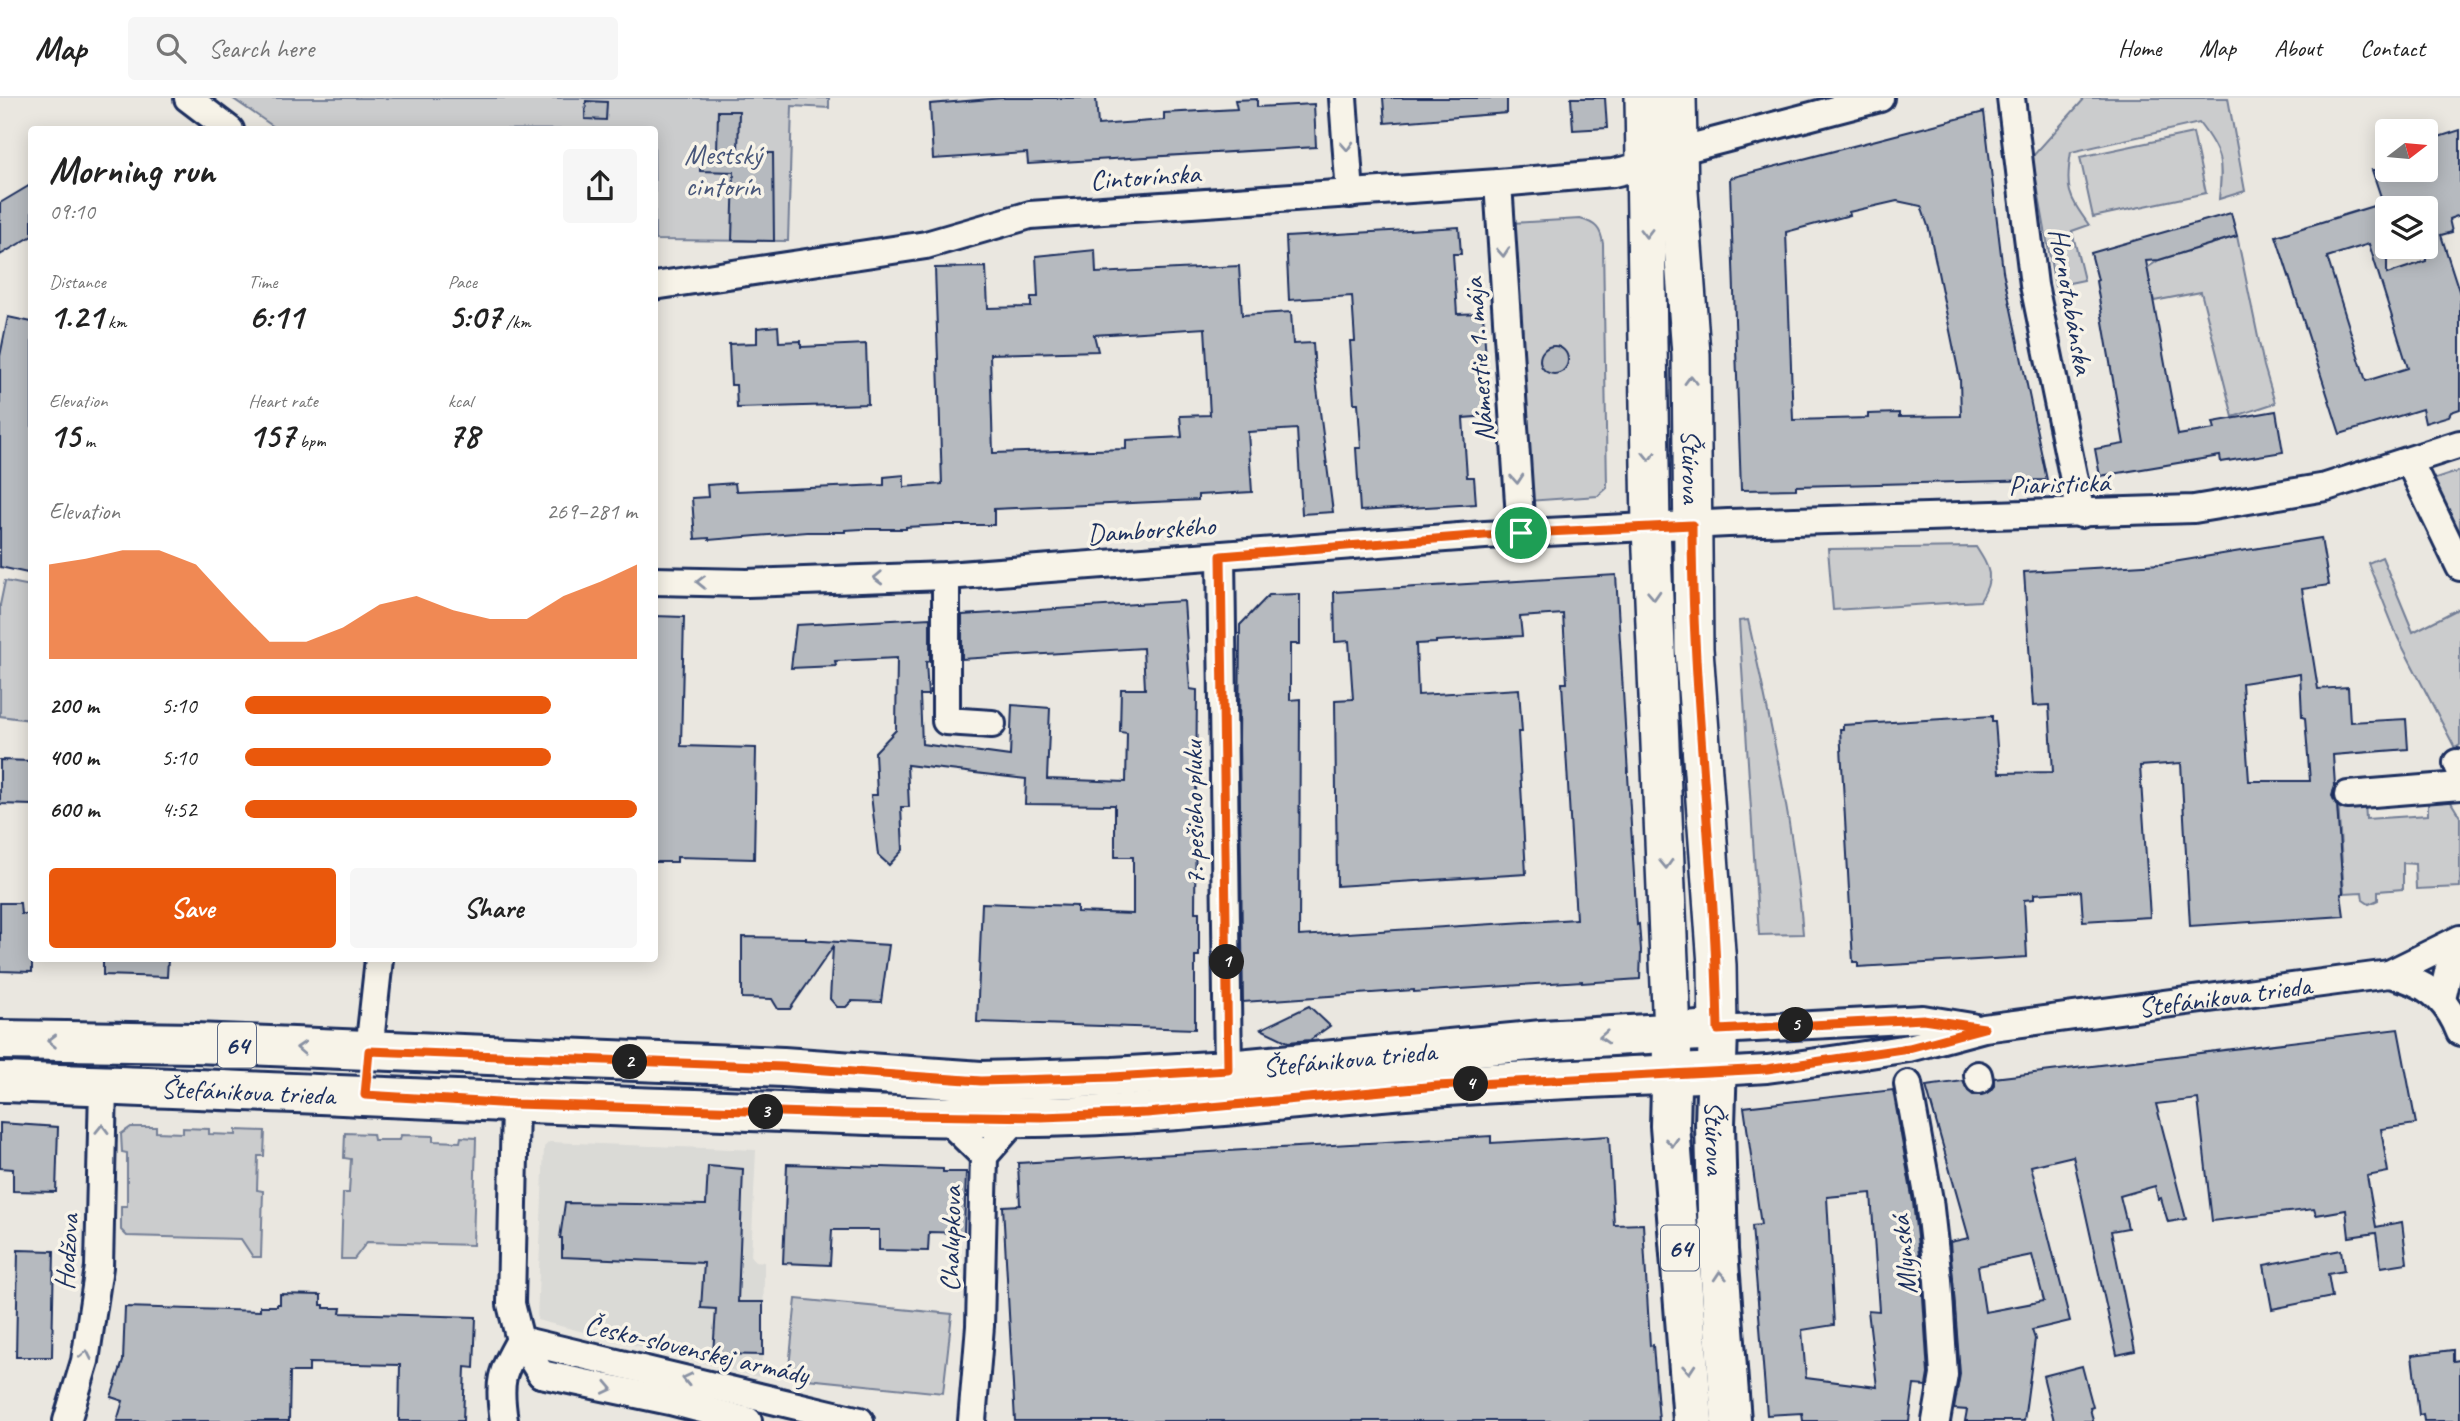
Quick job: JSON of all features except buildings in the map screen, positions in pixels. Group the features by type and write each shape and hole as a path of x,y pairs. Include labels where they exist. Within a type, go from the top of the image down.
{"main road":[{"name":"Štúrova","path":"1644,98 1662,158 1679,191 1691,354 1694,649 1717,965 1715,1124 1718,1250 1731,1421"},
{"name":"Štúrova","path":"1672,1033 1651,527 1647,339 1662,158 1677,98"},
{"name":"Štefánikova trieda","path":"0,1040 195,1043 783,1067 981,1081 1228,1070 1542,1040 1718,1030"},
{"name":"64","path":"1672,1033 1672,1074 1717,1072"},
{"path":"365,1095 369,1051"},
{"path":"515,1104 516,1058"},
{"path":"1228,1070 1228,1107"},
{"name":"Štúrova","path":"1672,1074 1670,1126 1693,1421"},
{"name":"Štefánikova trieda","path":"0,1082 365,1095 515,1104 1018,1117 1147,1113 1437,1086 1672,1074"}],"street":[{"path":"188,98 225,126"},
{"path":"1343,98 1350,194"},
{"name":"Cintorínska","path":"658,285 926,245 1030,215 1613,173 1880,98"},
{"name":"Hornotabánska","path":"2011,98 2034,285 2081,514"},
{"name":"Námestie 1. mája","path":"1498,183 1521,533"},
{"name":"Piaristická","path":"1651,527 2194,509 2326,487 2460,444"},
{"path":"2409,461 2460,567"},
{"name":"Damborského","path":"658,581 747,583 946,576 1521,533 1651,527"},
{"name":"7. pešieho pluku","path":"1221,556 1228,1070"},
{"path":"946,576 946,721 992,724"},
{"path":"2348,795 2459,773"},
{"path":"2389,974 2458,941"},
{"path":"2458,941 2451,998 2453,1014 2460,1032"},
{"path":"369,1051 379,962"},
{"name":"Štefánikova trieda","path":"1717,1072 1767,1069 1909,1048 1984,1028 2389,974 2417,982 2451,998"},
{"name":"Štefánikova trieda","path":"1718,1030 1923,1019 1984,1028"},
{"name":"Mlynská","path":"1908,1084 1929,1200 1938,1280 1944,1376 1936,1421"},
{"name":"Hodžova","path":"67,1421 85,1361 99,1267 103,1085"},
{"path":"505,1421 513,1397 527,1378 541,1374 520,1340 511,1304 515,1104"},
{"path":"943,1116 984,1156"},
{"name":"Chalupkova","path":"972,1421 980,1325 984,1156 1018,1117"},
{"path":"505,1421 500,1395 503,1370 520,1340"},
{"name":"Česko-slovenskej armády","path":"520,1340 860,1421"},
{"name":"Česko-slovenskej armády","path":"541,1374 669,1411 748,1421"},
{"name":"Chalupkova","path":"976,1375 991,1421"}],"shaded area":[{"path":"549,1142 756,1150 751,1257 755,1261 764,1262 762,1365 758,1377 537,1320 544,1147"}],"green space":[{"name":"Mestský cintorín","path":"232,98 829,98 829,108 792,106 788,241 658,240 658,126 273,126"},
{"path":"2085,98 2228,98 2245,191 2219,199 2219,158 2199,123 2071,152 2068,175 2070,192 2076,207 2089,225 2072,231 2084,280 2055,286 2032,157"},
{"path":"2193,133 2206,193 2093,217 2080,157"},
{"path":"1580,219 1597,227 1603,244 1607,488 1598,496 1528,501 1511,223"},
{"path":"2237,236 2264,366 2275,403 2233,417 2201,292 2154,301 2147,268 2159,260"},
{"path":"2460,471 2460,567 2420,484"},
{"path":"1976,547 1989,573 1988,586 1980,601 1833,610 1828,549"},
{"path":"2382,557 2413,632 2460,608 2460,745 2455,748 2398,638 2368,563"},
{"path":"5,581 28,585 28,720 0,716 0,605"},
{"path":"1748,620 1788,815 1803,934 1759,935 1739,621"},
{"path":"2428,799 2449,799 2460,817 2460,887 2416,889 2415,864 2403,863 2403,889 2378,891 2378,900 2369,904 2363,900 2362,892 2344,893 2338,802 2365,802 2366,819 2428,815"},
{"path":"131,1127 156,1127 156,1132 183,1133 183,1128 209,1129 209,1134 236,1135 236,1130 265,1131 264,1156 258,1156 257,1190 263,1191 261,1257 253,1257 241,1239 127,1236 121,1230 121,1206 127,1206 127,1153 122,1152 121,1134"},
{"path":"345,1133 373,1134 374,1140 400,1140 401,1135 433,1136 433,1141 460,1142 461,1137 476,1138 473,1245 367,1242 354,1259 341,1259 343,1193 349,1193 351,1159 344,1158"},
{"path":"796,1299 952,1314 943,1393 788,1377"}],"route":[{"path":"1692,525 1694,649 1717,965 1718,1030 1923,1019 1984,1028 1909,1048 1767,1069 1437,1086 1147,1113 1042,1117 842,1114 515,1104 365,1095 369,1051 783,1067 981,1081 1228,1070 1221,556 1521,533 1692,525"}]}
